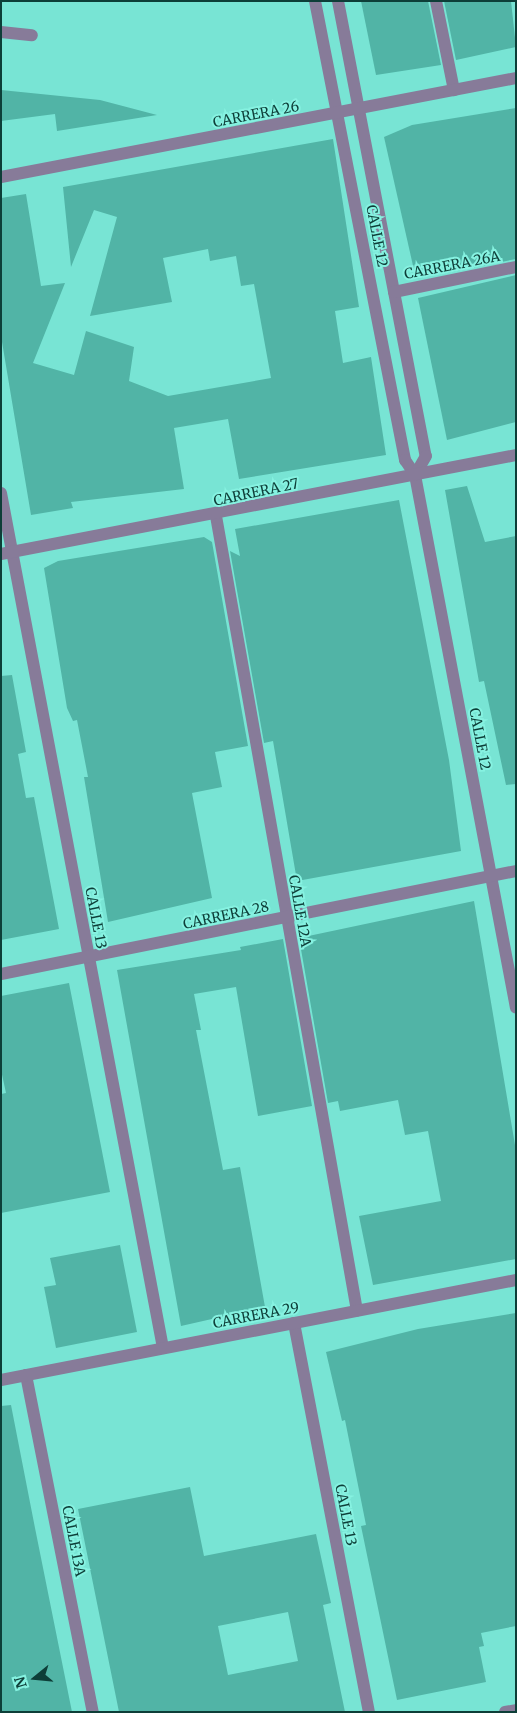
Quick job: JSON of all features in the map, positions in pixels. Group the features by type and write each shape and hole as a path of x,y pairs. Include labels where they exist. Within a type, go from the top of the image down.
{"street":[{"name":"CALLE 12","path":"315,1 405,460 415,474 516,1008"},
{"name":"CALLE 12","path":"338,1 426,456 415,474"},
{"path":"436,1 454,90"},
{"path":"1,32 32,35"},
{"name":"CARRERA 26","path":"1,177 338,114 516,78"},
{"name":"CARRERA 26A","path":"394,292 516,267"},
{"name":"CARRERA 27","path":"6,553 216,516 415,474 516,455"},
{"name":"CALLE 13","path":"1,493 6,553 88,959 163,1348"},
{"name":"CALLE 12A","path":"216,516 285,918 357,1311"},
{"name":"CARRERA 28","path":"1,974 88,959 516,871"},
{"name":"CARRERA 29","path":"1,1380 516,1280"},
{"name":"CALLE 13","path":"294,1323 369,1712"},
{"name":"CALLE 13A","path":"26,1375 92,1712"},
{"path":"505,1712 516,1710"}],"building":[{"path":"361,1 428,1 441,65 376,75"},
{"path":"444,1 511,1 516,47 456,60"},
{"path":"1,90 100,100 157,115 57,131 55,114 1,121"},
{"path":"516,108 516,259 416,279 384,137 412,125"},
{"path":"333,139 359,307 335,311 343,363 371,357 386,455 239,479 228,419 174,428 184,489 71,502 73,508 31,515 1,336 1,198 26,194 41,286 65,283 33,363 74,375 86,331 134,347 129,381 168,396 249,382 271,378 254,284 241,286 236,256 210,261 208,249 163,258 172,302 90,316 117,217 94,210 71,267 63,187"},
{"path":"516,275 516,422 447,440 418,298"},
{"path":"467,486 485,542 516,536 516,784 506,785 484,681 479,682 445,490"},
{"path":"399,500 449,760 461,851 297,881 273,741 264,743 230,551 240,556 235,529"},
{"path":"204,537 212,542 248,746 215,752 222,787 192,793 212,898 108,922 84,777 88,777 77,720 73,721 67,708 44,568 58,561"},
{"path":"12,675 26,752 18,754 26,798 34,797 59,929 1,940 1,676"},
{"path":"474,901 516,1151 516,1259 373,1285 359,1216 441,1201 428,1131 405,1135 398,1100 340,1111 338,1101 328,1103 299,938"},
{"path":"283,939 312,1106 258,1116 236,987 194,994 201,1030 196,1030 223,1170 240,1167 265,1307 181,1326 117,970 241,950 240,947"},
{"path":"69,983 110,1192 1,1213 1,1094 6,1093 1,1070 1,996"},
{"path":"120,1245 137,1332 56,1348 44,1287 56,1285 50,1258"},
{"path":"516,1313 516,1626 481,1633 484,1646 479,1647 486,1682 397,1700 361,1526 366,1525 345,1420 342,1421 326,1352 418,1329"},
{"path":"11,1405 72,1712 1,1712 1,1406"},
{"path":"190,1487 204,1556 316,1534 331,1603 323,1605 345,1712 119,1712 78,1509","holes":["288,1612 298,1661 228,1675 218,1626"]}]}
